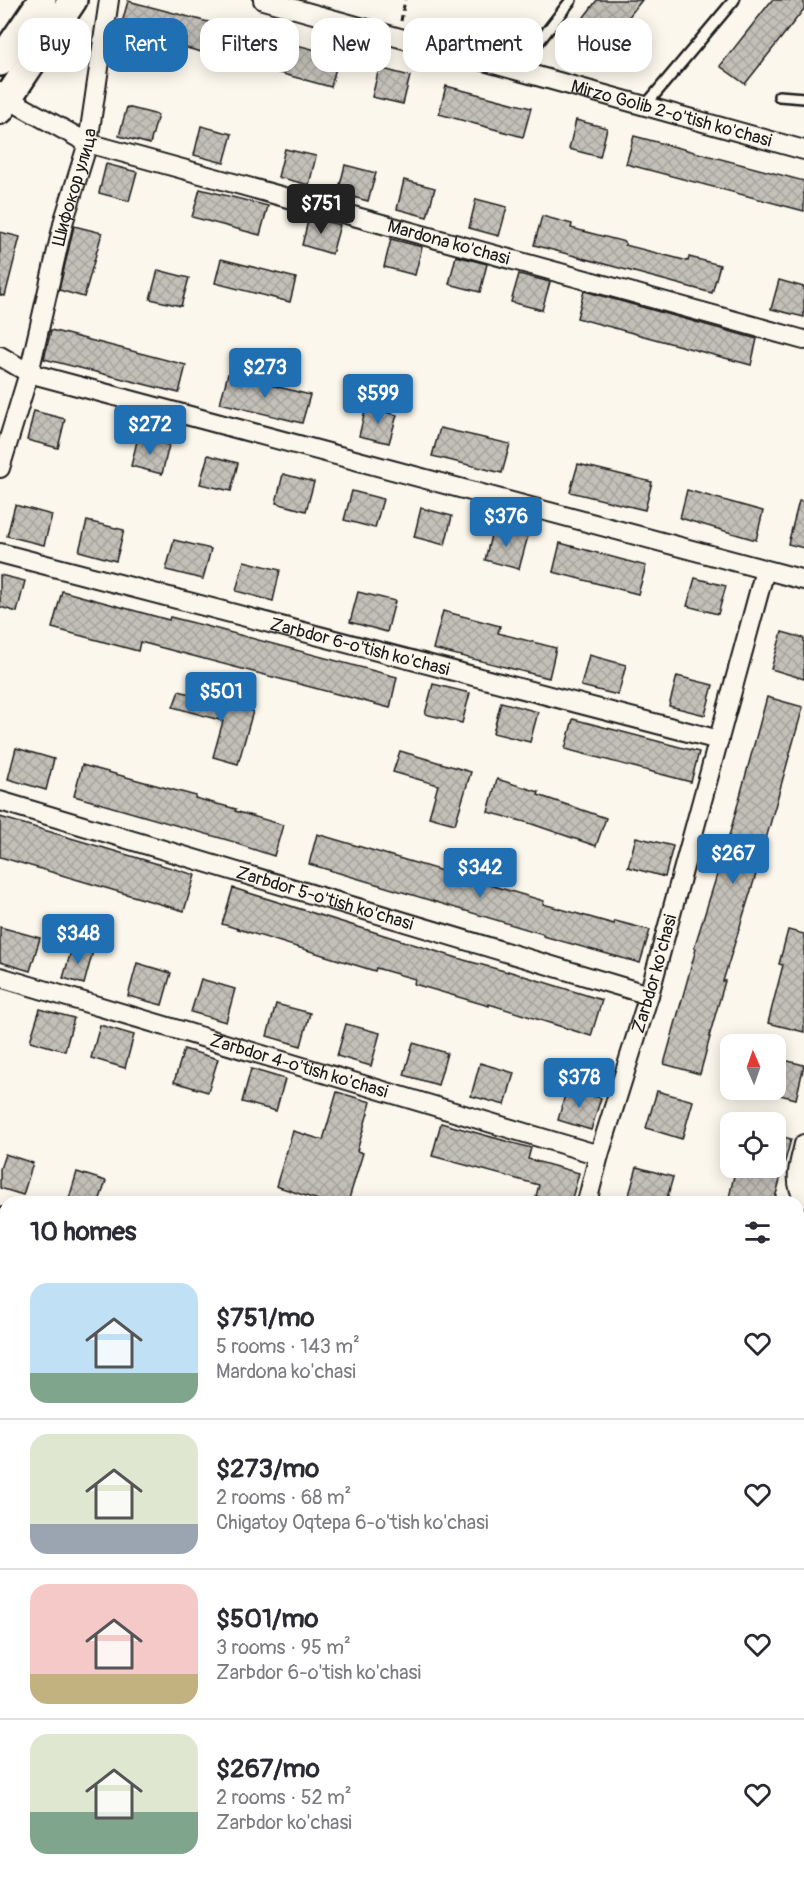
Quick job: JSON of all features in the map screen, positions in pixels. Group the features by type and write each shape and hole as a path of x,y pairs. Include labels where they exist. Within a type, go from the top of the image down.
{"main road":[{"path":"0,62 42,0"},
{"path":"3,100 74,0"}],"street":[{"name":"Шифокор улица","path":"0,468 28,373 64,220 88,143 109,0"},
{"name":"Mirzo Golib 2-o'tish ko'chasi","path":"263,0 403,39"},
{"name":"Mirzo Golib 2-o'tish ko'chasi","path":"524,72 804,150"},
{"name":"Mardona ko'chasi","path":"3,100 88,143 804,340"},
{"path":"0,356 28,373 804,580"},
{"name":"Zarbdor 6-o'tish ko'chasi","path":"0,553 719,740"},
{"name":"Zarbdor ko'chasi","path":"589,1196 649,995 765,570"},
{"name":"Zarbdor 5-o'tish ko'chasi","path":"0,801 649,995"},
{"name":"Zarbdor 4-o'tish ko'chasi","path":"0,977 599,1155"},
{"path":"803,1196 797,1176 804,1144"}],"lane":[{"path":"543,36 571,0"},
{"path":"645,106 734,0"},
{"path":"779,96 804,98"}],"building":[{"path":"597,0 642,0 628,18 583,18"},
{"path":"772,0 804,0 804,9 745,84 720,66"},
{"path":"128,1 200,20 200,52 188,48 188,18 123,18"},
{"path":"299,46 311,49 311,72 335,72 331,87 275,72 299,72"},
{"path":"391,71 410,76 403,104 372,97 378,72"},
{"path":"446,86 531,108 523,137 439,114"},
{"path":"127,107 158,115 150,144 119,136"},
{"path":"576,120 607,128 600,157 569,149"},
{"path":"201,126 232,134 224,163 194,155"},
{"path":"634,136 804,181 804,211 626,164"},
{"path":"285,149 316,156 309,185 278,177"},
{"path":"106,164 137,172 129,201 99,193"},
{"path":"345,165 376,173 368,201 338,193"},
{"path":"404,180 435,188 427,217 397,209"},
{"path":"200,189 268,206 260,235 192,217"},
{"path":"476,199 507,207 499,236 469,228"},
{"path":"542,216 572,224 571,228 625,242 625,245 688,261 689,257 720,265 712,293 534,245"},
{"path":"309,217 340,225 332,254 302,245"},
{"path":"74,226 102,233 84,297 59,290"},
{"path":"0,232 20,237 5,296 0,295"},
{"path":"391,239 422,247 415,275 384,267"},
{"path":"456,256 487,264 480,292 449,284"},
{"path":"221,259 296,278 290,302 215,283"},
{"path":"158,270 189,278 181,306 150,299"},
{"path":"519,274 550,282 542,310 511,302"},
{"path":"779,280 804,287 804,317 771,309"},
{"path":"584,291 757,339 751,365 577,318"},
{"path":"51,330 186,365 179,393 44,359"},
{"path":"228,374 310,395 302,423 220,403"},
{"path":"366,407 397,415 389,443 359,436"},
{"path":"34,411 65,419 58,448 27,440"},
{"path":"440,428 510,444 502,473 432,456"},
{"path":"138,437 169,445 162,474 131,466"},
{"path":"208,455 238,463 231,491 200,484"},
{"path":"578,464 652,482 645,510 570,492"},
{"path":"283,474 314,482 306,511 276,503"},
{"path":"687,490 763,511 756,540 680,518"},
{"path":"352,491 383,499 375,528 344,520"},
{"path":"799,501 804,502 804,548 788,544"},
{"path":"15,505 52,515 44,545 7,536"},
{"path":"421,508 452,516 445,545 414,537"},
{"path":"87,521 124,530 116,561 79,551"},
{"path":"493,527 528,536 519,569 485,560"},
{"path":"174,540 211,549 203,579 166,570"},
{"path":"560,543 646,566 638,594 553,572"},
{"path":"244,561 280,570 273,601 236,591"},
{"path":"0,575 25,581 17,612 0,607"},
{"path":"695,578 726,586 718,614 687,606"},
{"path":"62,591 169,620 170,617 206,626 397,677 390,708 140,642 138,651 52,628"},
{"path":"358,592 395,601 387,632 350,622"},
{"path":"443,611 500,626 498,633 556,648 549,678 433,649"},
{"path":"782,632 804,638 804,679 771,669"},
{"path":"589,655 626,665 618,695 581,686"},
{"path":"677,676 713,685 705,715 669,706"},
{"path":"433,684 470,693 462,723 425,714"},
{"path":"179,691 253,711 238,764 213,757 223,721 173,707"},
{"path":"767,697 803,707 757,871 723,981 725,981 700,1074 664,1064 696,949 694,948 728,840"},
{"path":"501,702 538,712 530,742 493,733"},
{"path":"573,719 699,752 691,782 565,749"},
{"path":"16,748 54,759 46,790 8,779"},
{"path":"400,751 471,772 455,824 429,817 438,785 393,772"},
{"path":"82,765 196,796 195,798 283,825 274,856 238,843 74,796"},
{"path":"497,779 539,792 538,795 606,818 596,846 529,823 488,812"},
{"path":"0,817 195,875 184,911 0,857"},
{"path":"317,834 544,901 543,904 614,924 615,921 650,930 640,963 543,936 543,934 309,864"},
{"path":"636,837 673,846 665,877 628,867"},
{"path":"233,888 464,960 602,1000 591,1036 489,1004 489,1006 414,984 415,979 376,968 375,971 222,924"},
{"path":"0,927 40,938 30,971 0,962"},
{"path":"788,930 804,934 804,1032 768,1023 783,965 779,964"},
{"path":"73,945 93,951 84,984 63,978"},
{"path":"137,963 171,973 162,1005 128,996"},
{"path":"201,979 235,989 226,1022 191,1012"},
{"path":"276,1004 310,1013 301,1046 267,1036"},
{"path":"40,1009 74,1018 65,1051 30,1041"},
{"path":"346,1024 380,1033 371,1066 337,1056"},
{"path":"100,1025 134,1035 125,1068 91,1058"},
{"path":"413,1043 447,1053 438,1085 404,1075"},
{"path":"184,1049 218,1059 208,1092 174,1082"},
{"path":"786,1060 804,1065 796,1099 786,1096"},
{"path":"480,1063 514,1073 505,1105 471,1096"},
{"path":"251,1069 285,1079 276,1111 242,1102"},
{"path":"567,1088 601,1098 591,1130 558,1120"},
{"path":"657,1091 693,1101 682,1139 646,1128"},
{"path":"337,1092 371,1102 357,1151 363,1153 350,1196 306,1196 276,1186 293,1131 323,1140"},
{"path":"441,1123 531,1148 528,1159 579,1173 573,1196 536,1196 539,1185 432,1156"},
{"path":"786,1138 791,1139 786,1158"},
{"path":"5,1154 33,1163 23,1195 0,1188 0,1169"},
{"path":"637,1167 673,1177 668,1196 629,1196"},
{"path":"77,1172 106,1181 101,1196 70,1196"},
{"path":"733,1178 780,1178 776,1196 729,1196"}]}
